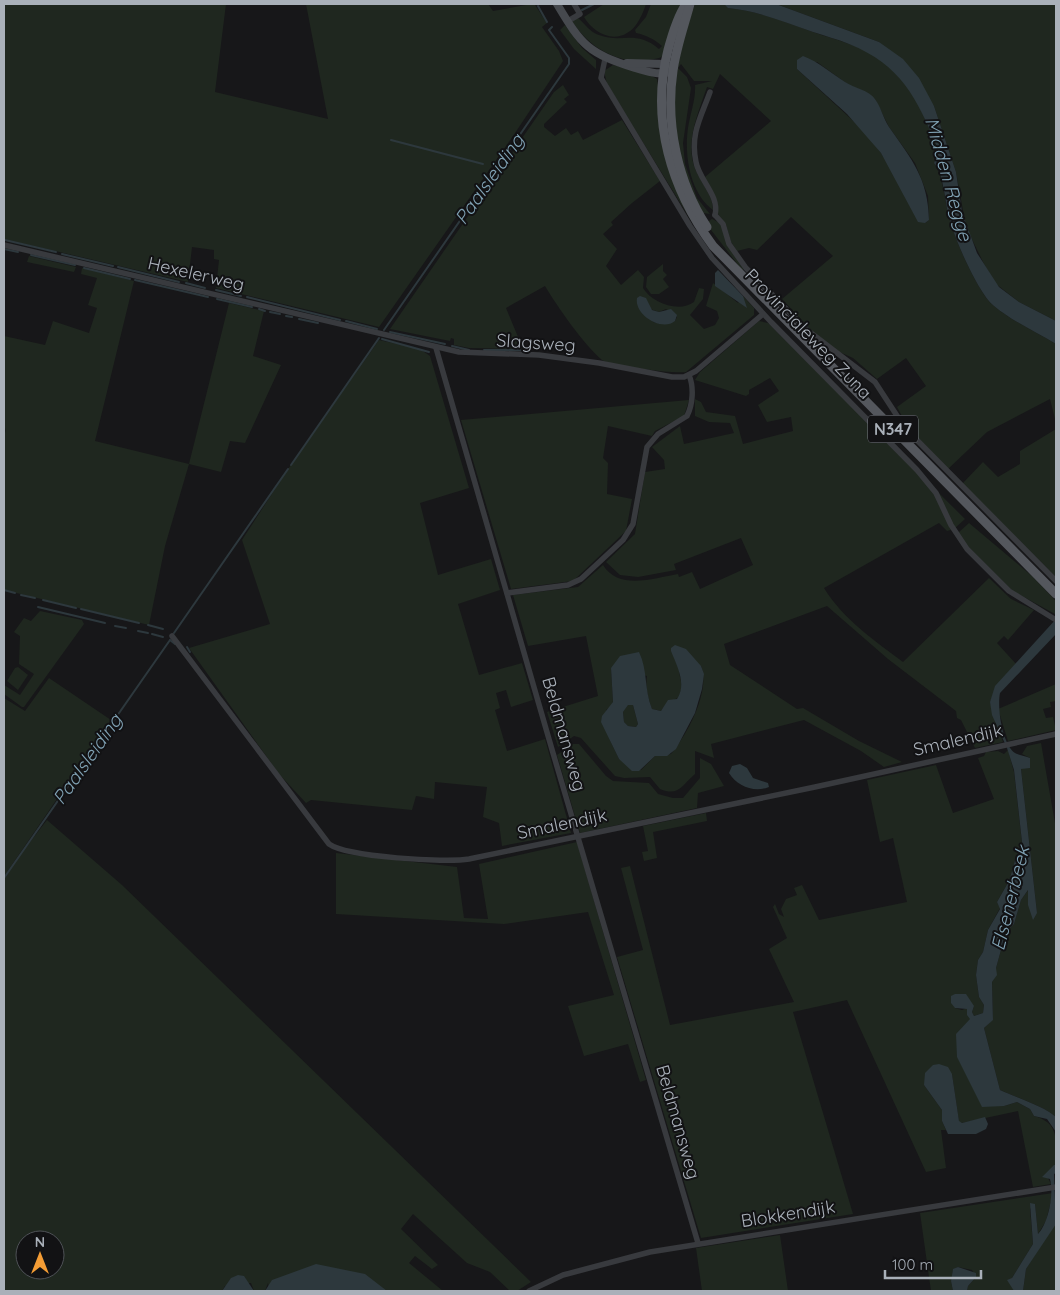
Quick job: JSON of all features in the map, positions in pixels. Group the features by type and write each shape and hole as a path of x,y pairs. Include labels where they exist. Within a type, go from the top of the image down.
{"main road":[{"path":"557,4 584,45 605,59 618,63 663,75 673,71 665,64 618,63"},
{"name":"N347","path":"665,64 671,38 688,4"},
{"name":"N347","path":"673,71 688,4"},
{"name":"Provincialeweg Zuna","path":"665,64 662,109 667,152 680,193 700,221"},
{"name":"Provincialeweg Zuna","path":"673,71 671,104 676,148 684,180 700,221 713,246 1056,594"}],"street":[{"path":"568,21 580,14 574,4"},
{"name":"Provincialeweg Zuna","path":"605,59 601,78 690,226 712,258 930,485 951,525 967,548 1009,591 1055,619"},
{"name":"Provincialeweg Zuna","path":"710,92 695,130 694,148 698,170 716,203 714,215 722,224 729,244 746,268 807,330 875,382 905,428 1056,581"},
{"path":"700,221 714,215"},
{"name":"Hexelerweg","path":"4,245 381,334"},
{"path":"508,593 560,587 575,582 602,561 628,535 633,524 647,447 655,437 687,416 692,401 692,383 689,375 764,314"},
{"name":"Slagsweg","path":"381,334 436,348 472,354 540,355 599,363 665,376 689,375"},
{"name":"Beldmansweg","path":"436,348 698,1243"},
{"name":"Smalendijk","path":"172,636 325,839 335,848 452,862 814,787 1056,734"},
{"name":"Blokkendijk","path":"529,1291 556,1277 604,1263 698,1243 1054,1188"}],"shaded area":[{"path":"4,4 226,4 215,92 328,119 306,4 488,4 493,11 532,4 535,5 547,23 542,27 559,51 563,61 513,136 379,327 216,288 219,260 214,259 214,250 192,247 188,282 4,239"},
{"path":"604,4 646,4 634,28 621,36 615,37 597,31 584,17"},
{"path":"651,4 683,4 663,56 659,58 633,60 610,55 590,42 573,23 573,20 578,18 596,34 615,38 636,38 650,43 659,49 662,46 650,38 636,33 635,30 646,17"},
{"path":"695,4 724,4 729,8 771,17 858,47 883,61 893,70 902,79 916,100 937,147 938,153 934,163 942,182 947,210 961,251 981,290 994,306 1056,344 1056,423 1050,399 987,432 948,469 909,429 897,407 926,386 906,358 877,379 853,358 826,346 782,299 833,256 791,217 757,250 749,248 737,251 731,242 726,225 718,214 705,177 771,121 720,74 713,89 707,87 696,118 691,150 696,171 709,195 713,210 705,203 694,184 690,173 687,150 688,128 694,101 695,85 712,81 694,81 681,64 678,68 682,47","holes":["817,62 846,83 875,99 889,127 915,163 928,196 929,220 925,223 881,153 863,130 797,69"]},
{"path":"776,4 1056,4 1056,321 1019,302 996,284 966,227 956,172 934,106 879,42"},
{"path":"565,25 582,48 596,60 596,69 574,49 560,30"},
{"path":"613,65 647,73 657,79 675,185 692,222 607,84 604,71"},
{"path":"678,68 687,77 691,88 683,143 685,164 697,198 710,214 703,213 686,178 676,134 675,112"},
{"path":"563,85 569,95 564,99 567,102 544,124 544,127 555,136 566,128 571,135 578,131 583,140 622,120 660,181 611,222 613,225 603,234 617,249 606,266 621,285 638,270 644,277 643,288 647,293 666,305 681,307 694,302 699,288 704,289 703,299 690,315 704,329 715,325 719,318 717,311 706,306 713,283 738,303 743,296 754,308 754,315 686,372 642,369 617,365 602,360 571,325 545,286 506,308 523,349 469,348 454,345 454,339 451,338 450,341 390,329 554,92","holes":["645,298 650,309 659,312 666,309 677,317 675,321 663,324 653,322"]},
{"path":"712,219 720,223 744,269 742,270 708,226 709,221"},
{"path":"29,256 76,267 74,272 27,262"},
{"path":"663,264 663,271 667,275 663,279 669,287 659,294 651,294 646,287 647,277"},
{"path":"82,268 134,281 95,441 189,464 165,546 149,625 4,590 4,438 6,428 4,433 4,336 45,345 53,321 89,333 97,308 88,305 97,278 81,274"},
{"path":"229,303 264,311 253,356 281,365 245,443 230,441 221,472 189,464"},
{"path":"759,321 768,323 965,519 954,529 947,531 939,523 824,588 850,620 903,662 989,578 1011,599 1034,610 1008,640 1004,636 997,643 1016,664 1001,680 990,702 1003,742 975,748 961,720 957,718 956,711 888,659 827,606 724,644 730,665 797,709 803,708 859,741 902,762 884,767 861,751 804,720 711,744 714,758 695,751 695,774 680,789 672,792 660,789 650,777 624,778 615,776 581,738 574,736 558,747 547,712 598,696 586,636 528,646 513,595 578,587 603,565 618,578 638,581 678,574 679,577 692,572 700,589 753,565 741,538 674,564 676,570 638,577 620,575 606,562 635,534 645,472 665,469 664,460 652,447 680,426 684,444 734,433 730,423 709,422 695,416 695,399 701,402 706,412 735,416 743,444 793,431 791,417 767,422 758,405 779,391 770,378 749,390 749,394 746,396 695,380 700,372","holes":["701,666 703,688 696,712 684,736 671,754 655,756 641,770 619,759 610,740 606,710 612,706 613,702 611,668 647,676 648,697 652,709 661,711 670,700 679,697 682,686 679,672"]},
{"path":"379,340 420,349 430,356 469,488 420,503 438,575 491,559 500,590 458,604 479,675 522,663 533,700 511,707 506,690 496,693 500,708 495,710 507,751 545,739 571,833 502,846 499,823 483,817 487,787 435,782 434,799 416,796 412,810 311,800 306,803 279,774 189,648 270,624 242,540 288,469"},
{"path":"689,400 684,416 655,431 652,436 608,426 603,458 608,463 607,494 632,499 626,531 573,581 511,589 461,420"},
{"path":"1056,429 1056,577 962,484 983,462 998,477 1020,464 1020,451"},
{"path":"969,523 1032,576 1056,601 1055,614 1011,590 960,538 958,533"},
{"path":"40,611 82,620 84,624 24,707 22,707 4,694 4,685 20,695 34,674 19,664 20,636 14,632 24,618 31,621"},
{"path":"18,667 28,675 18,690 7,681 15,668"},
{"path":"49,678 111,720 7,872 47,820 122,885 531,1282 517,1291 510,1291 490,1272 467,1263 413,1214 401,1229 438,1265 432,1269 415,1256 409,1263 443,1291 269,1291 268,1283 265,1291 254,1291 251,1283 225,1286 222,1291 4,1291 4,698 25,711"},
{"path":"1056,684 1056,701 1050,702 1051,707 1043,709 1046,718 1053,717 1056,730 1008,741 998,709"},
{"path":"628,704 633,705 638,724 636,727 628,726 624,722 623,712"},
{"path":"1041,743 1056,829 1056,1117 1038,1106 1000,1090 984,1028 993,1019 992,982 996,975 996,968 1006,932 1014,924 1021,900 1029,889 1037,913 1021,769 1030,758 1022,754 1027,746"},
{"path":"573,744 579,744 606,776 613,781 649,783 658,794 673,798 683,798 700,778 700,758 711,764 724,786 698,793 697,808 580,833 557,755"},
{"path":"1008,750 1014,772 1023,852 1016,857 1009,881 997,902 1000,908 988,930 983,952 978,960 976,975 979,997 984,1005 983,1013 974,1016 972,1012 974,1006 955,1008 962,1010 967,1008 1004,1106 1017,1102 1030,1109 1034,1116 1048,1123 1052,1128 1056,1141 1056,1165 1043,1177 1047,1176 1051,1184 1033,1187 1018,1111 962,1123 959,1122 952,1074 924,1085 942,1110 942,1121 946,1130 941,1130 946,1168 926,1172 847,1000 793,1012 853,1214 701,1238 617,957 643,950 621,868 630,866 670,1025 794,1002 769,949 787,938 773,907 775,904 779,914 784,917 781,909 786,899 797,895 794,888 802,885 819,920 907,902 893,838 880,842 867,780 936,765 953,813 994,799 978,758 984,756 986,752 998,751 1004,754"},
{"path":"706,813 707,821 653,832 657,858 644,861 642,852 648,851 643,826"},
{"path":"577,842 646,1080 640,1082 628,1044 584,1056 568,1006 614,995 588,912 504,924 336,914 336,853 457,867 464,918 488,919 479,864"},
{"path":"1053,1193 1046,1221 1038,1234 1035,1204 1030,1209 1033,1244 1012,1278 1014,1291 967,1291 968,1286 976,1277 972,1270 958,1267 953,1270 951,1281 953,1291 931,1291 920,1213"},
{"path":"1056,1222 1056,1291 1023,1291 1026,1269"},
{"path":"780,1235 788,1291 702,1291 696,1248"}],"water":[{"name":"Midden Regge","path":"724,4 776,4 879,42 903,59 919,78 934,106 956,172 962,212 977,253 999,287 1019,302 1056,321 1056,344 994,306 981,290 961,251 947,210 942,182 934,163 938,153 937,147 914,98 894,73 867,52 849,44 771,17 728,8"},
{"path":"803,56 820,64 849,84 869,93 875,99 887,124 912,160 922,181 928,205 929,220 925,223 918,222 881,153 847,114 797,69 797,60"},
{"path":"718,270 743,296 747,308 715,286 715,273"},
{"path":"640,296 646,298 652,310 659,312 671,309 677,315 675,321 670,324 656,323 644,316 637,304 637,298"},
{"name":"Elsenerbeek","path":"1056,619 1056,634 1000,693 1000,716 1007,742 1015,753 1030,758 1030,768 1021,769 1037,913 1033,920 1028,905 1028,890 1021,900 1014,924 1006,932 996,968 997,975 992,982 993,1020 984,1028 1000,1090 1051,1113 1056,1117 1056,1132 1047,1119 1034,1116 1030,1109 1017,1102 1004,1106 982,1107 957,1057 956,1034 970,1019 967,1015 967,1009 955,1008 951,1003 951,996 966,994 974,1006 972,1012 974,1016 983,1013 984,1005 979,997 976,975 978,960 983,952 988,930 1000,909 997,902 1009,881 1016,857 1023,851 1014,770 1007,748 992,715 990,702 995,686"},
{"path":"675,645 686,649 701,666 704,674 695,713 676,749 667,756 655,756 639,771 632,771 619,759 601,722 602,716 613,702 611,668 620,656 639,652 644,666 652,709 661,711 668,700 677,699 681,687 680,675 671,648","holes":["628,705 633,705 638,724 636,727 628,726 624,722 623,712"]},
{"path":"740,764 747,768 753,778 768,783 769,787 752,789 737,782 729,773 732,766"},
{"path":"939,1064 948,1067 952,1074 959,1121 962,1123 985,1117 988,1124 986,1129 976,1134 948,1134 942,1121 942,1110 924,1085 925,1073 933,1065"},
{"path":"1056,1165 1056,1173 1054,1174 1056,1224 1026,1269 1023,1291 1014,1291 1007,1280 1012,1278 1033,1244 1030,1203 1035,1204 1038,1234 1048,1215 1051,1199 1050,1179 1042,1177"},
{"path":"316,1264 365,1274 387,1291 265,1291 272,1280"},
{"path":"958,1267 976,1273 976,1277 968,1286 967,1291 953,1291 951,1281 953,1269"},
{"path":"238,1275 244,1276 254,1291 222,1291 231,1278"}],"waterway":[{"name":"Paalsleiding","path":"582,10 594,4"},
{"path":"538,6 547,22"},
{"name":"Paalsleiding","path":"384,330 569,64 569,58 549,30 552,27"},
{"path":"391,140 483,164"},
{"path":"5,240 56,252"},
{"path":"4,249 18,252"},
{"path":"62,254 113,266"},
{"path":"31,255 75,265"},
{"path":"118,267 179,282"},
{"path":"84,268 130,279"},
{"path":"135,280 208,297"},
{"path":"186,283 205,288"},
{"path":"216,290 241,296"},
{"path":"247,297 340,320"},
{"path":"217,299 252,307"},
{"path":"259,309 265,311"},
{"path":"270,312 280,314"},
{"path":"286,316 292,317"},
{"path":"299,319 318,323"},
{"path":"346,321 377,329"},
{"path":"390,332 445,344"},
{"name":"Paalsleiding","path":"291,465 379,338"},
{"path":"382,339 429,352"},
{"path":"452,346 469,350"},
{"path":"484,350 521,350"},
{"name":"Paalsleiding","path":"174,633 288,469"},
{"path":"4,590 15,593"},
{"path":"21,595 35,598"},
{"path":"43,600 76,608"},
{"path":"38,607 105,623"},
{"path":"81,609 139,623"},
{"path":"148,625 163,629"},
{"path":"115,626 126,628"},
{"path":"138,631 148,633"},
{"path":"152,634 163,637"},
{"name":"Paalsleiding","path":"170,640 175,644"},
{"name":"Paalsleiding","path":"4,878 170,640"},
{"path":"187,647 190,652"}]}
